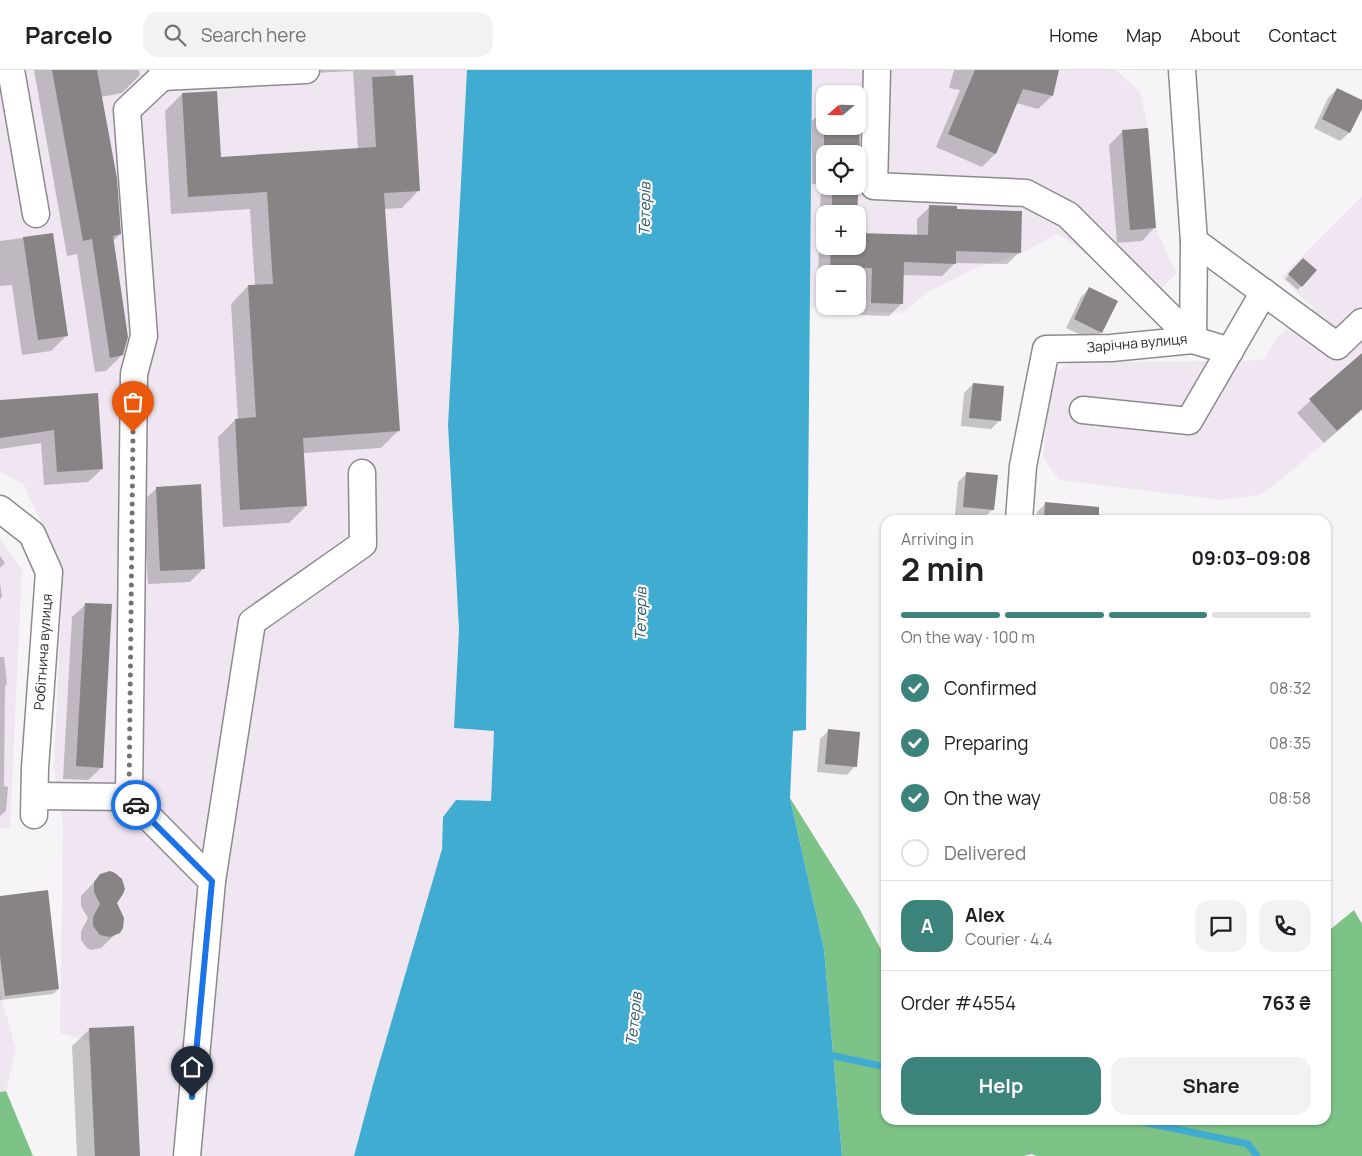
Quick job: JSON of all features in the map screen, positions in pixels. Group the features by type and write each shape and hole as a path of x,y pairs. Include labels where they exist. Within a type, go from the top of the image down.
{"street":[{"path":"11,70 36,214"},
{"path":"212,881 129,797 134,374 144,336 127,110 162,74 306,70"},
{"path":"877,70 874,186 1026,193 1068,215 1193,340 1230,351"},
{"name":"Зарічна вулиця","path":"1019,515 1023,466 1046,349 1111,348 1193,340 1194,241 1182,70"},
{"path":"1194,241 1337,346 1362,322"},
{"path":"1083,410 1189,421 1264,292"},
{"path":"187,1156 212,881 252,622 363,544 362,473"},
{"name":"Робітнича вулиця","path":"0,509 32,534 49,572 34,805 129,797"}],"shaded area":[{"path":"0,70 467,70 448,425 459,630 454,728 494,731 491,802 456,800 443,817 442,849 354,1156 95,1156 89,1041 60,1033 63,826 54,766 63,567 23,484 0,472"},
{"path":"810,70 1116,70 1140,92 1148,128 1156,228 1176,273 1152,299 1058,234 1021,253 973,269 927,293 902,313 866,311 866,265 816,265 816,308 804,307"},
{"path":"1362,196 1362,409 1287,475 1260,495 1223,500 1059,480 1043,457 1051,376 1070,362 1241,361 1265,359 1277,337 1313,308 1281,277"},
{"path":"0,539 22,569 10,828 0,829"},
{"path":"0,991 16,1050 6,1091 0,1092"}],"green space":[{"path":"790,798 859,908 881,950 881,1125 1331,1125 1331,929 1354,910 1362,924 1362,1156 1036,1156 1032,1154 1024,1156 842,1156 824,949"},
{"path":"6,1091 33,1156 0,1156 0,1092"}],"water":[{"name":"Тетерів","path":"467,70 812,70 806,730 793,731 790,798 824,949 842,1156 354,1156 442,849 443,817 456,800 491,801 494,731 454,728 459,630 448,425"}],"building":[{"path":"52,70 97,70 117,178 121,234 113,236 128,337 123,355 110,358 92,239 83,241"},
{"path":"975,70 1059,70 1053,96 1023,89 996,154 948,134"},
{"path":"413,75 420,191 384,193 400,431 303,438 307,506 240,510 235,419 256,417 248,285 273,284 267,192 188,197 182,93 217,91 221,157 376,147 372,77"},
{"path":"1337,88 1362,100 1362,109 1350,133 1322,119"},
{"path":"1148,128 1156,228 1130,230 1122,130"},
{"path":"824,135 860,135 860,145 824,145"},
{"path":"832,195 858,195 858,205 832,205"},
{"path":"929,205 957,206 957,209 1022,211 1021,253 956,251 956,264 904,262 903,304 871,303 872,268 866,268 866,265 830,265 831,255 866,255 866,233 928,235"},
{"path":"53,233 68,336 38,340 23,237"},
{"path":"1303,258 1317,270 1302,287 1288,274"},
{"path":"1089,287 1118,301 1102,333 1074,319"},
{"path":"1362,353 1362,409 1337,431 1309,399"},
{"path":"973,383 1004,386 1001,421 969,418"},
{"path":"98,393 103,469 57,472 54,430 0,438 0,400"},
{"path":"966,472 998,475 994,510 963,507"},
{"path":"201,484 205,569 160,571 156,487"},
{"path":"1045,502 1099,507 1099,515 1044,515"},
{"path":"85,603 112,604 103,768 76,766"},
{"path":"828,729 860,732 857,767 825,764"},
{"path":"110,871 122,879 125,889 117,903 124,918 123,928 120,933 110,937 100,935 93,926 93,917 100,904 94,892 94,882 100,874"},
{"path":"48,890 59,989 5,996 0,956 0,896"},
{"path":"134,1026 140,1156 95,1156 89,1028"}],"waterway":[{"path":"825,1054 881,1066"},
{"path":"1157,1125 1248,1144 1257,1156"}],"way so far":[{"path":"133,432 129,797 136,805"}],"route":[{"path":"136,805 212,881 192,1097"}]}
